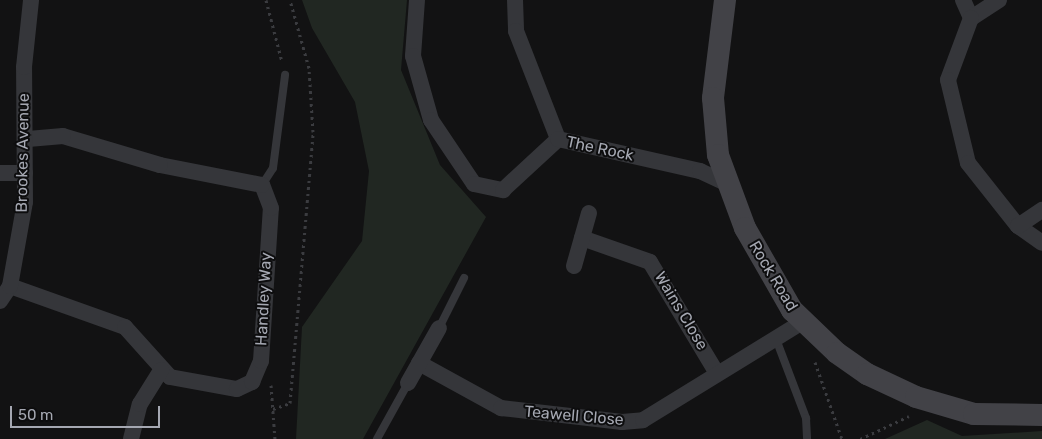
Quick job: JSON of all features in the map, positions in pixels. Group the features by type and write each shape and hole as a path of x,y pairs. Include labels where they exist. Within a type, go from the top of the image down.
{"street":[{"name":"Brookes Avenue","path":"0,301 10,286 23,220 25,173 24,67 31,0"},
{"path":"417,0 413,56 430,120 474,184 503,190 558,139"},
{"name":"The Rock","path":"515,0 516,32 558,139 700,171 726,183"},
{"name":"Rock Road","path":"725,0 713,98 715,143 726,183 762,262 802,322 867,374 934,404 992,416 1042,415"},
{"path":"963,0 971,18"},
{"path":"999,0 971,18 948,80 968,163 1018,226 1042,242"},
{"path":"25,139 63,136 160,165 262,185"},
{"path":"0,173 25,173"},
{"name":"Handley Way","path":"161,370 186,381 237,389 252,382 260,361 271,208 262,185"},
{"path":"1018,226 1042,210"},
{"path":"574,266 589,213"},
{"name":"Wains Close","path":"582,238 650,262 716,372"},
{"path":"10,286 125,327 141,339 161,370 140,404 131,439"},
{"name":"Teawell Close","path":"419,363 501,408 622,422 643,420 716,372 776,339 802,322"},
{"path":"408,383 439,328"}],"lane":[{"path":"262,185 273,168 285,75"},
{"path":"439,328 464,278"},
{"path":"776,339 806,418 807,439"},
{"path":"377,439 408,383"}],"path":[{"path":"266,0 285,75"},
{"path":"273,409 290,403 313,132 309,68 290,0"},
{"path":"812,354 842,439"},
{"path":"260,361 271,376 275,439"},
{"path":"860,439 934,404"}],"shaded area":[{"path":"302,0 407,0 401,70 440,165 486,217 363,439 296,439 302,327 362,241 369,171 355,102 312,28"},
{"path":"927,420 962,436 1042,431 1042,439 885,439"}]}
